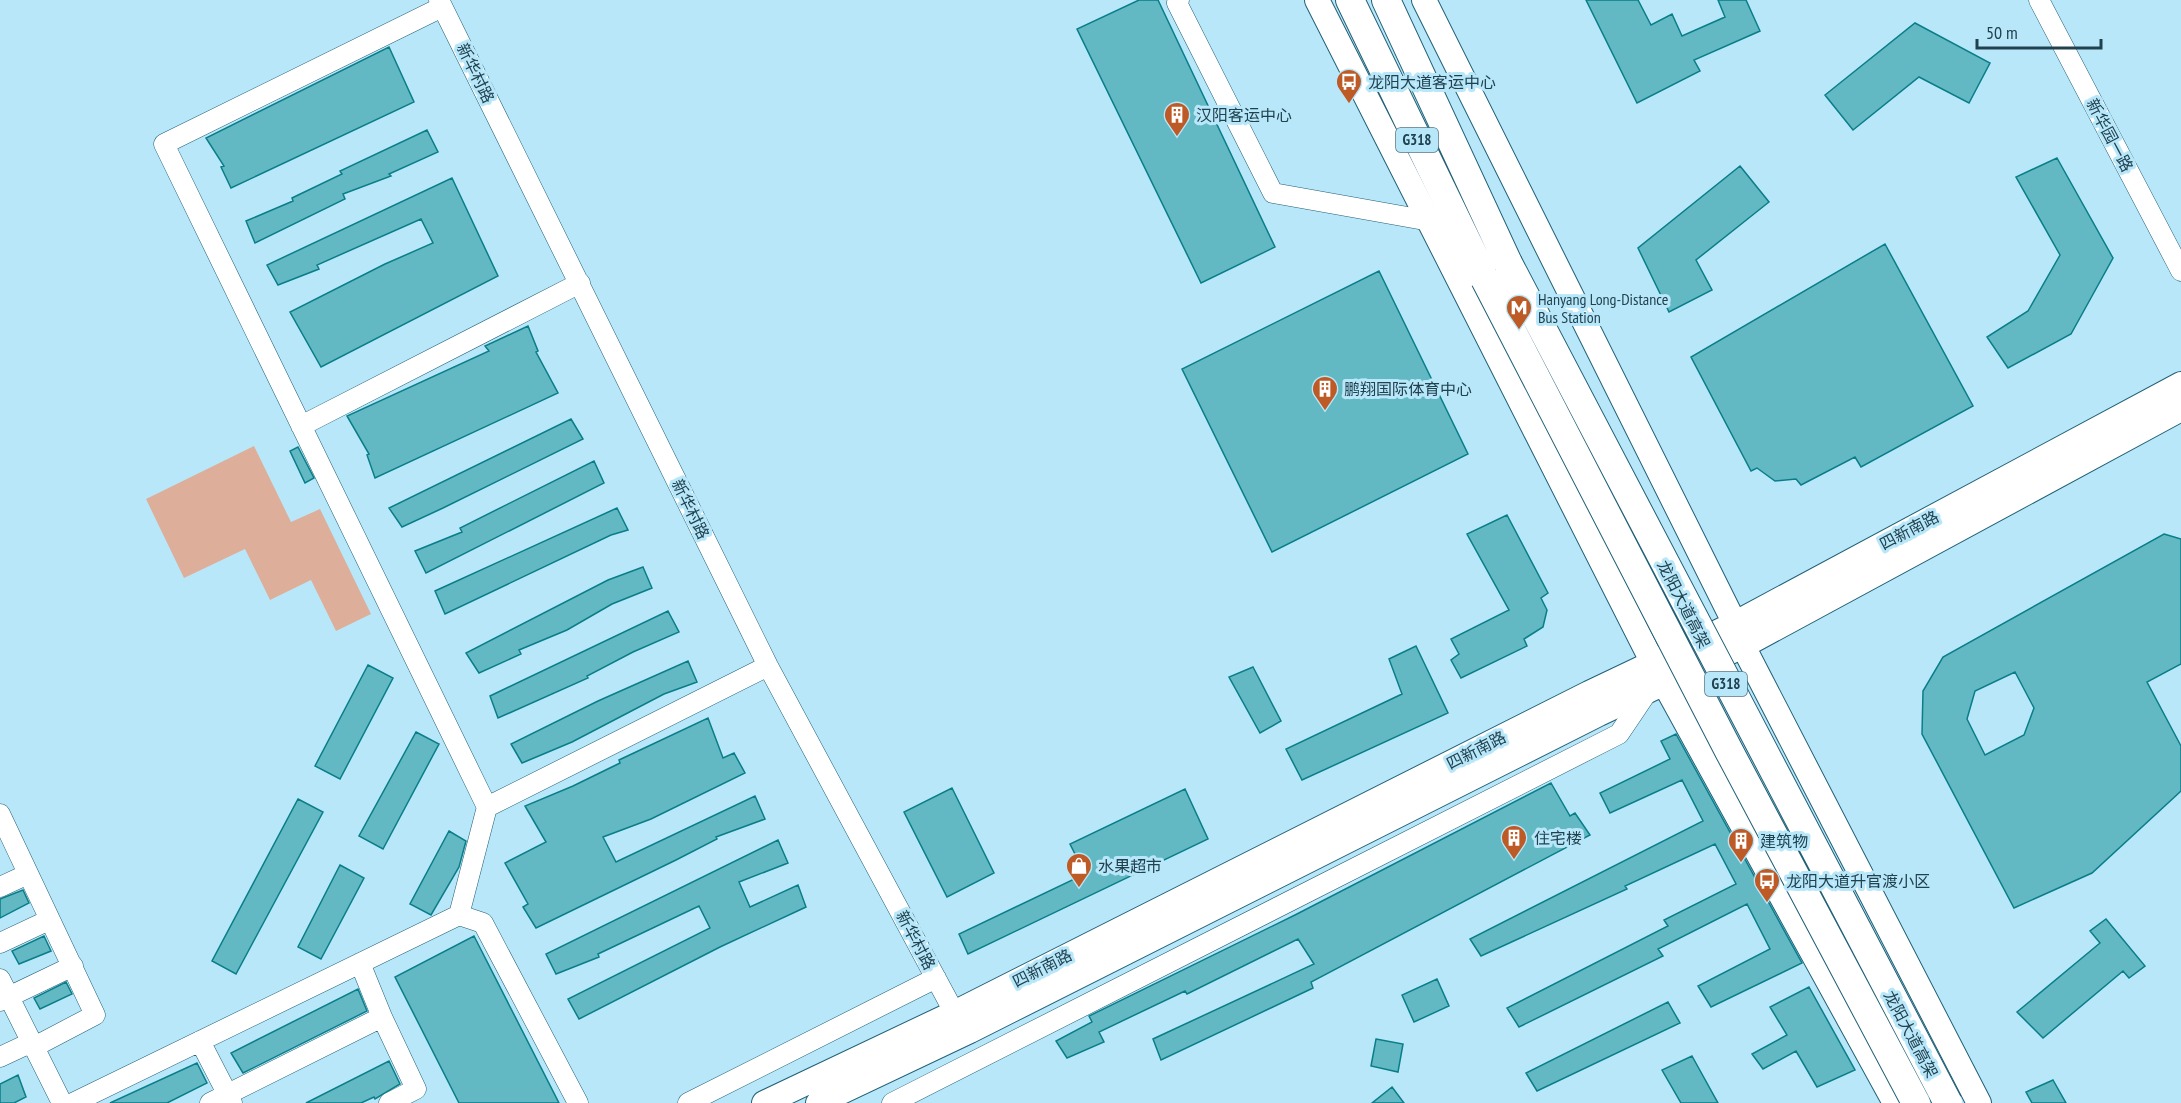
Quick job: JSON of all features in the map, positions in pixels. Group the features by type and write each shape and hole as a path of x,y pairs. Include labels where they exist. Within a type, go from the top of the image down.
{"highway":[{"name":"G318","path":"1350,0 1496,271"},
{"name":"G318","path":"1386,0 1407,45 1496,271"},
{"path":"1392,0 1407,45"},
{"name":"龙阳大道高架","path":"1496,271 1734,761 1916,1103"},
{"name":"龙阳大道高架","path":"1496,271 1758,745 1948,1103"}],"main road":[{"path":"1317,0 1430,222 1655,679 1895,1103"},
{"path":"1424,0 1739,635 1979,1103"},
{"name":"四新南路","path":"1739,635 2181,384"},
{"name":"四新南路","path":"818,1103 970,1031 2181,410"},
{"name":"四新南路","path":"764,1103 1655,679"}],"street":[{"path":"1179,0 1177,3 1273,193 1430,222"},
{"name":"新华园一路","path":"2038,0 2181,271"},
{"path":"441,3 164,144 487,807 459,915"},
{"name":"新华村路","path":"441,3 768,666 954,1012"},
{"path":"301,426 580,283"},
{"path":"487,807 768,666"},
{"path":"892,1103 1619,734 1655,679"},
{"path":"0,1057 95,1015 1,820"},
{"path":"0,887 28,874"},
{"path":"86,1100 200,1041 459,915 483,923 578,1103"},
{"path":"0,943 50,920"},
{"path":"360,963 382,1017 416,1089 389,1103"},
{"path":"4,999 73,966"},
{"path":"688,1103 936,978"},
{"path":"0,979 4,999 33,1044 62,1103"},
{"path":"200,1041 223,1100 382,1017"}],"shaded area":[{"path":"254,446 291,522 320,509 371,614 336,631 311,580 270,600 245,549 184,578 146,499"}],"building":[{"name":"汉阳客运中心","path":"1139,0 1158,0 1275,247 1201,283 1077,29"},
{"path":"1586,0 1638,0 1651,25 1672,14 1682,36 1725,17 1718,0 1746,0 1760,31 1694,60 1700,71 1637,103"},
{"path":"1915,23 1990,63 1969,103 1919,77 1853,130 1825,95"},
{"path":"389,47 414,102 231,188 221,167 224,166 206,138"},
{"path":"427,130 438,152 389,174 391,176 343,194 345,199 255,243 246,221 293,201 292,198 342,174 340,171"},
{"path":"2057,158 2113,258 2071,334 2008,368 1987,337 2028,311 2060,255 2016,177"},
{"path":"1740,166 1769,202 1696,260 1712,290 1669,312 1638,248"},
{"path":"452,178 498,276 321,367 290,312 385,264 433,243 421,219 317,265 319,269 278,285 267,265"},
{"path":"1885,244 1973,406 1861,467 1855,457 1801,485 1796,479 1775,481 1757,468 1751,471 1691,357"},
{"name":"鹏翔国际体育中心","path":"1379,271 1468,454 1272,552 1182,369"},
{"path":"528,326 538,351 536,352 558,393 375,478 367,455 369,454 347,416 489,351 485,346"},
{"path":"571,419 583,439 443,508 402,527 389,508"},
{"path":"298,447 314,478 305,483 290,451"},
{"path":"594,461 604,483 426,573 415,551 462,532 460,528"},
{"path":"617,508 628,530 611,535 445,614 435,591"},
{"path":"1507,515 1548,593 1541,598 1547,610 1543,627 1524,639 1527,646 1461,678 1451,660 1459,654 1451,639 1509,610 1467,534"},
{"path":"2164,534 2181,539 2181,664 2147,682 2181,746 2181,791 2092,873 2014,908 1922,734 1923,691 1943,657","holes":["2015,672 2034,708 2024,735 1985,755 1967,719 1975,691"]},
{"path":"643,567 652,588 612,604 567,630 519,650 521,654 479,673 466,653 608,580"},
{"path":"668,611 679,632 633,652 587,676 588,678 498,718 490,696"},
{"path":"1416,646 1448,713 1302,780 1286,749 1402,694 1389,659"},
{"path":"688,661 697,682 664,694 572,742 522,763 511,744 598,701"},
{"path":"368,665 393,678 340,779 315,766"},
{"path":"1253,667 1281,721 1260,733 1229,677"},
{"path":"708,718 723,758 734,753 745,773 651,819 603,837 616,862 755,796 765,819 716,837 717,839 676,860 536,928 523,907 528,904 505,863 546,842 525,806 573,786 620,763 619,760"},
{"path":"416,732 439,744 383,849 359,836"},
{"path":"1676,734 1802,963 1711,1007 1698,986 1770,949 1747,904 1658,949 1663,956 1519,1027 1507,1008 1668,926 1664,920 1736,884 1715,844 1625,886 1627,889 1481,956 1470,939 1703,821 1682,780 1610,813 1600,793 1670,759 1661,741"},
{"path":"1551,783 1570,816 1575,813 1590,835 1311,982 1313,988 1161,1060 1153,1039 1314,964 1298,939 1187,994 1185,991 1099,1032 1104,1042 1067,1058 1056,1041 1092,1022 1089,1016 1295,915"},
{"path":"952,788 994,873 947,897 904,812"},
{"path":"1185,789 1208,839 968,954 959,934 1085,874 1070,844"},
{"path":"298,799 323,812 236,974 212,961"},
{"path":"449,831 466,841 459,867 431,915 410,904"},
{"path":"778,840 788,863 739,882 750,907 798,885 806,907 720,947 579,1019 568,999 710,928 699,906 598,954 599,957 556,974 546,954"},
{"path":"340,865 364,878 321,959 298,947"},
{"path":"23,890 29,903 0,918 0,899"},
{"path":"2106,919 2145,966 2129,978 2123,971 2043,1038 2017,1012 2100,943 2090,931"},
{"path":"44,936 51,951 19,964 12,951"},
{"path":"474,936 559,1103 459,1103 395,977"},
{"path":"1437,979 1449,1006 1414,1022 1402,995"},
{"path":"66,982 72,994 40,1009 34,998"},
{"path":"1809,987 1855,1070 1817,1087 1796,1051 1763,1069 1752,1054 1787,1035 1770,1007"},
{"path":"358,989 367,1011 243,1073 231,1053"},
{"path":"1668,1002 1680,1023 1537,1091 1526,1073"},
{"path":"1376,1039 1403,1044 1398,1072 1371,1066"},
{"path":"1692,1056 1718,1103 1681,1103 1662,1070"},
{"path":"389,1061 400,1084 375,1099 374,1097 361,1103 306,1103"},
{"path":"197,1063 207,1083 167,1103 110,1103"},
{"path":"18,1075 26,1097 14,1103 0,1103 0,1084"},
{"path":"2053,1080 2066,1103 2032,1103 2026,1092"},
{"path":"1392,1087 1404,1103 1372,1103"}],"place":[{"name":"龙阳大道客运中心","path":"1349,105"},
{"name":"汉阳客运中心","path":"1177,138"},
{"name":"Hanyang Long-Distance Bus Station","path":"1519,331"},
{"name":"鹏翔国际体育中心","path":"1325,412"},
{"name":"住宅楼","path":"1514,861"},
{"name":"建筑物","path":"1741,864"},
{"name":"水果超市","path":"1079,889"},
{"name":"龙阳大道升官渡小区","path":"1767,904"}]}
